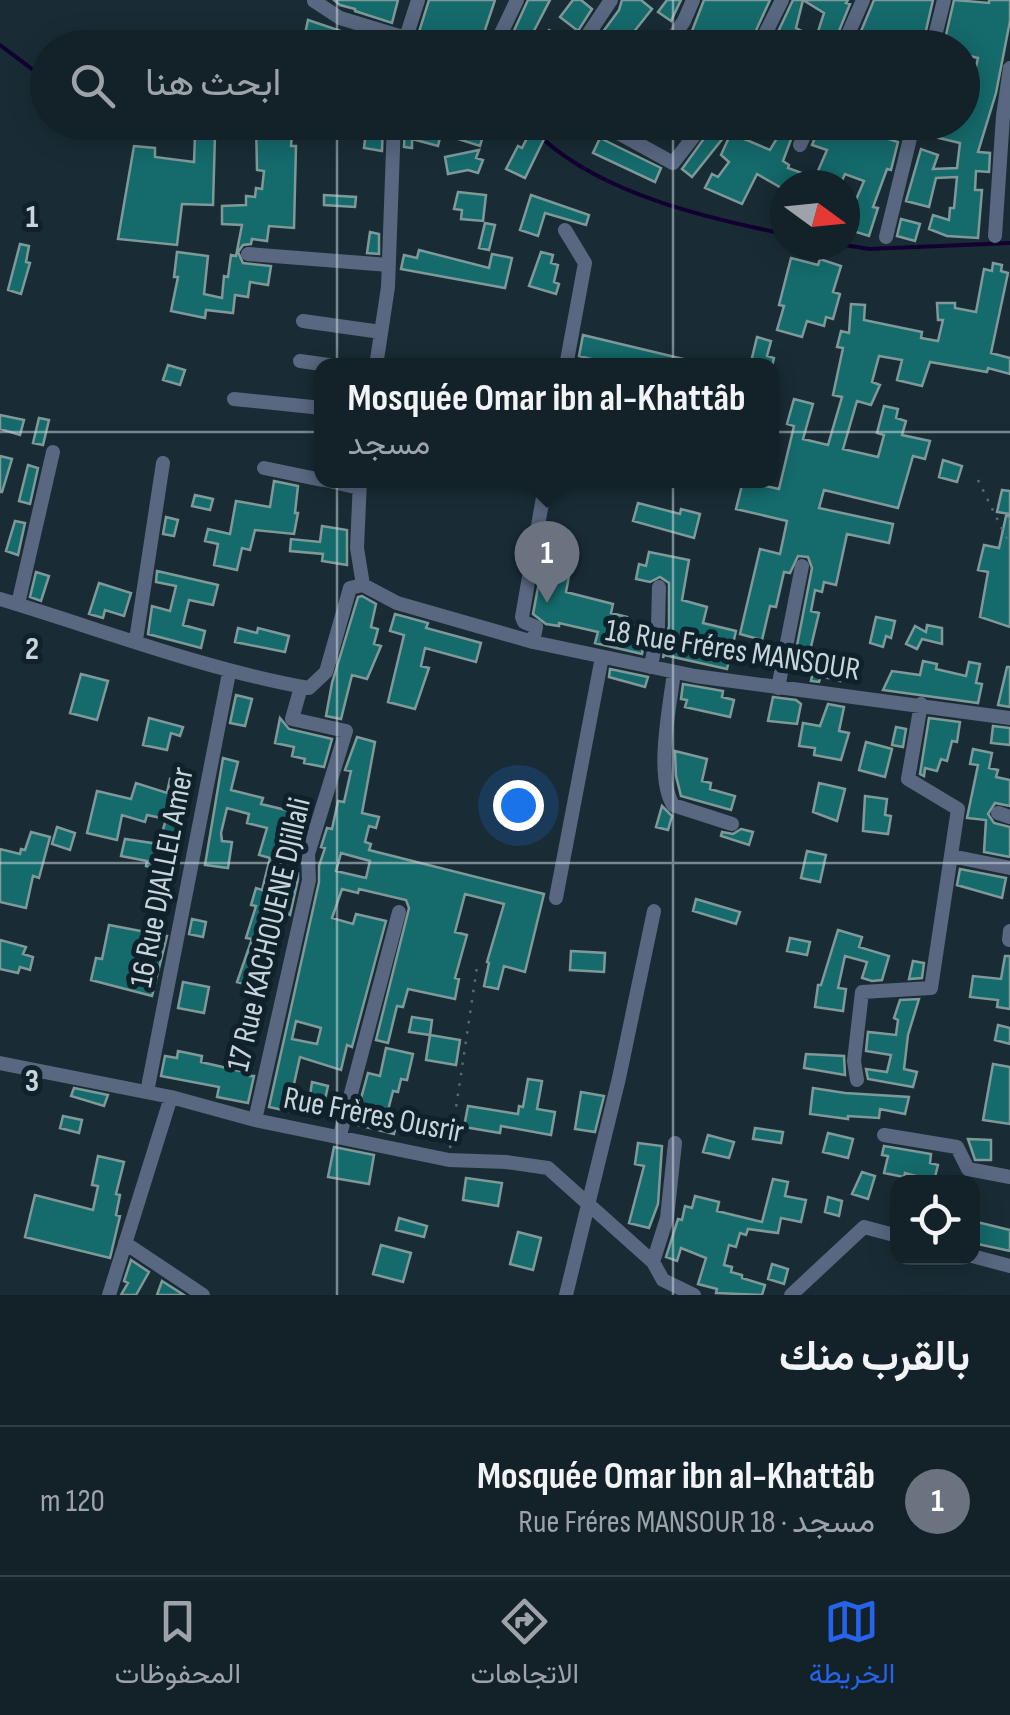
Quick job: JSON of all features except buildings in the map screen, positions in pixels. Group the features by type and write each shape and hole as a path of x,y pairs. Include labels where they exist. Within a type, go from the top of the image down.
{"street":[{"path":"314,0 340,18 371,30"},
{"path":"409,30 418,0"},
{"path":"503,30 517,0"},
{"path":"591,30 611,0"},
{"path":"678,30 693,0"},
{"path":"767,30 782,0"},
{"path":"850,30 863,0"},
{"path":"936,30 944,0"},
{"path":"994,236 1010,68"},
{"path":"377,358 389,266 393,140"},
{"path":"633,140 673,163 691,140"},
{"path":"800,145 802,140"},
{"path":"886,238 910,140"},
{"path":"565,230 585,263 567,358"},
{"path":"248,254 389,266"},
{"path":"304,321 381,332"},
{"path":"300,361 314,363"},
{"path":"234,399 314,407"},
{"path":"18,604 53,452"},
{"path":"136,640 163,463"},
{"path":"264,468 314,478"},
{"path":"0,599 230,673 308,688 326,672 350,588 364,585 356,548 359,488"},
{"path":"533,642 536,627 522,617 545,488"},
{"path":"778,688 802,566"},
{"name":"18 Rue Fréres MANSOUR","path":"364,585 397,603 533,642 674,672 1010,718"},
{"path":"651,667 659,587"},
{"path":"556,898 602,657"},
{"path":"674,672 665,747 668,797 673,805 732,824"},
{"name":"16 Rue DJALLEL Amer","path":"147,1092 230,673"},
{"name":"17 Rue KACHOUENE DJillali","path":"255,1120 309,880 308,854 346,731 292,719 301,687"},
{"path":"857,1080 854,1061 862,992 931,988 958,809 908,780 921,704"},
{"path":"951,856 1010,868"},
{"path":"566,1295 654,911"},
{"path":"340,1135 399,912"},
{"path":"1009,940 1010,931"},
{"name":"Rue Frères Ousrir","path":"1,1061 448,1160 548,1168 654,1262 663,1280 694,1295"},
{"path":"108,1295 170,1096"},
{"path":"884,1134 957,1148 968,1169 1010,1177"},
{"path":"654,1262 667,1218 676,1143"},
{"path":"791,1295 864,1228 890,1234"},
{"path":"125,1242 204,1295"},
{"path":"980,1258 1010,1266"}],"path":[{"path":"978,480 1010,545"},
{"path":"448,1160 477,967"}],"waterway":[{"path":"0,45 30,68"},
{"path":"544,140 595,175 626,189 690,211 770,231"},
{"path":"860,248 1010,243"}],"place":[{"name":"Mosquée Omar ibn al-Khattâb","path":"547,603"}]}
